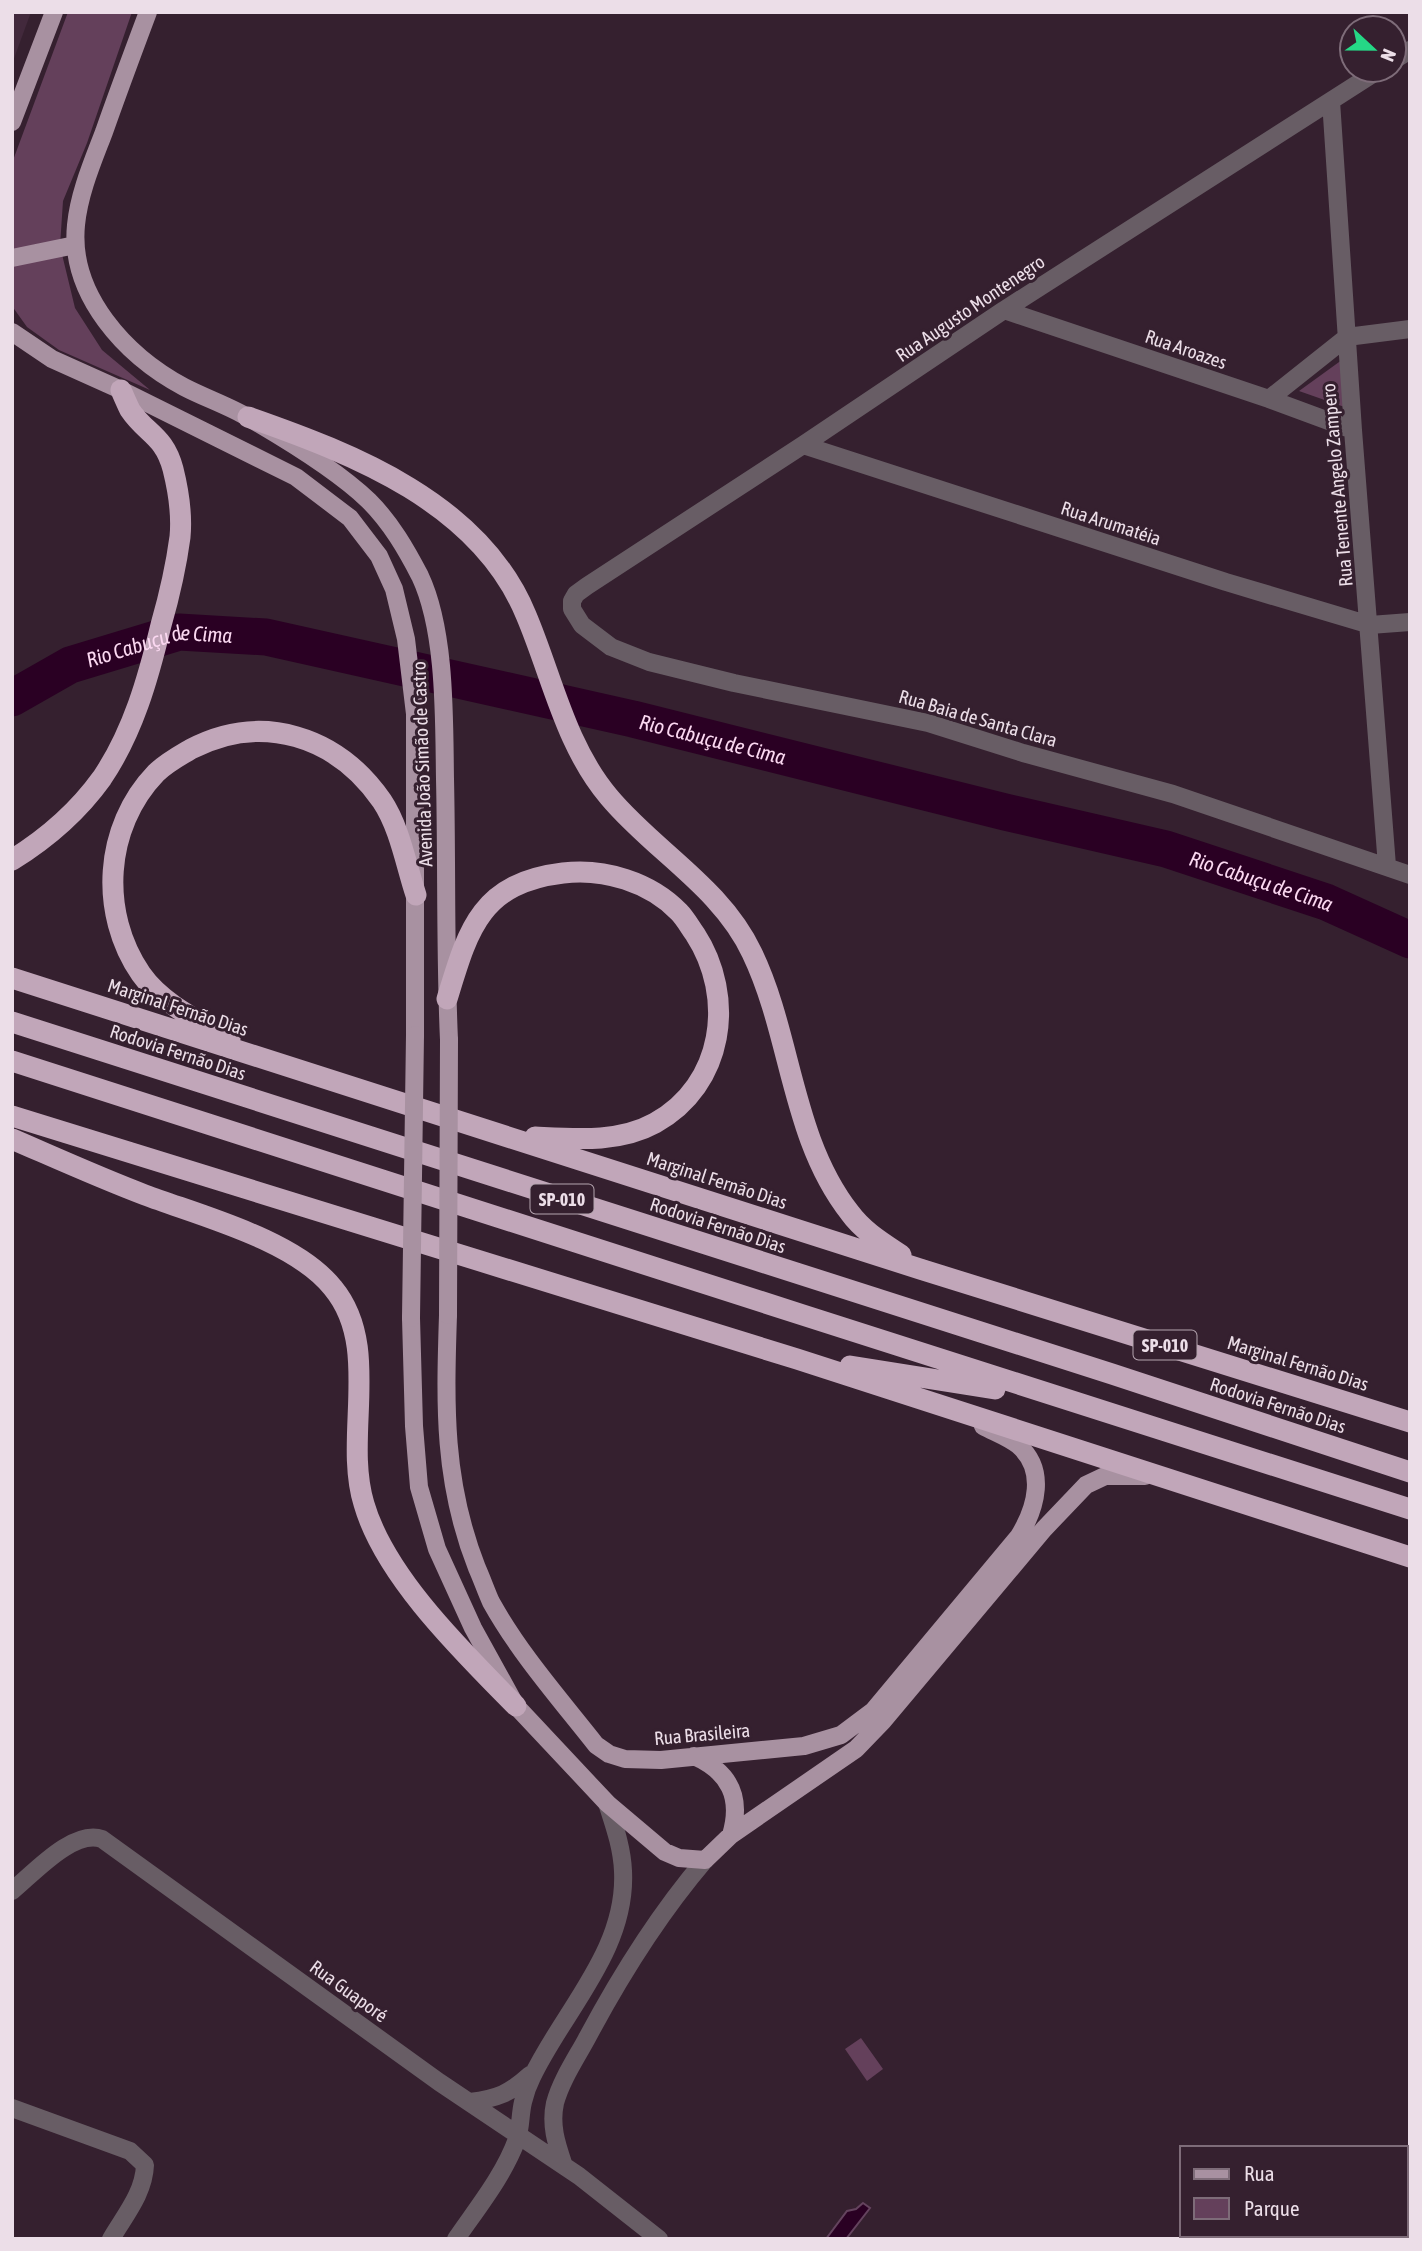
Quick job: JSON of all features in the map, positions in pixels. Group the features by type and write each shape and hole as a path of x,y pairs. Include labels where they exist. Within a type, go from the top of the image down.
{"highway":[{"path":"12,860 54,829 81,803 101,778 121,745 145,688 169,594 180,535 178,494 172,467 162,442 131,411 121,390"},
{"path":"248,417 315,441 393,478 438,508 467,532 501,568 527,616 556,700 583,759 608,797 717,902 752,952 768,995 813,1146 832,1187 850,1214 869,1233 920,1269"},
{"path":"265,1060 173,1006 141,974 128,950 116,917 112,889 114,860 124,824 157,773 177,757 208,741 237,732 272,732 304,739 333,754 363,777 383,802 394,826 416,895"},
{"path":"447,999 465,940 477,918 496,899 518,885 546,875 580,871 616,876 635,883 660,896 681,913 704,947 716,977 719,1017 714,1049 693,1092 654,1124 624,1135 578,1139 508,1136"},
{"name":"Marginal Fernão Dias","path":"12,978 920,1269 1410,1422"},
{"name":"Rodovia Fernão Dias","path":"12,1023 1112,1374 1410,1472"},
{"name":"SP-010","path":"12,1061 1410,1509"},
{"path":"12,1116 797,1359 1410,1557"},
{"path":"12,1139 142,1194 219,1221 263,1240 302,1259 333,1287 348,1312 358,1340 358,1479 364,1505 378,1540 402,1577 452,1642 516,1706"},
{"path":"797,1359 1062,1399"}],"main road":[{"path":"12,122 54,12"},
{"name":"Avenida João Simão de Castro","path":"148,12 89,172 76,221 75,245 86,286 100,315 155,368 182,386 248,417 367,499 387,521 404,546 421,580 438,642 444,725 449,1040 447,1315"},
{"path":"12,258 75,245"},
{"name":"Avenida João Simão de Castro","path":"12,332 52,359 121,390 296,477 350,518 379,556 394,589 406,639 415,714 416,895 411,1318 414,1426 419,1487 437,1549 473,1628 516,1706"},
{"name":"Rua Brasileira","path":"447,1315 445,1405 450,1469 465,1536 490,1601 536,1670 596,1745 609,1754 625,1759 661,1760 804,1746 824,1742 850,1730 873,1711 1018,1536 1029,1519 1036,1495 1034,1471 1030,1460 1019,1446 952,1410"},
{"path":"516,1706 607,1803 665,1852 679,1858 705,1860 731,1835 856,1749 1044,1529 1086,1485 1105,1476 1164,1476"},
{"path":"694,1756 709,1763 730,1787 735,1811 731,1835"}],"street":[{"name":"Rua Augusto Montenegro","path":"587,586 1004,310 1357,84"},
{"name":"Rua Tenente Angelo Zampero","path":"1331,101 1353,430 1388,866"},
{"name":"Rua Aroazes","path":"1004,310 1353,430"},
{"path":"1269,399 1347,337 1410,328"},
{"name":"Rua Arumatéia","path":"803,445 1226,582 1370,625 1410,622"},
{"name":"Rua Baia de Santa Clara","path":"587,586 576,594 572,601 572,609 582,625 611,647 649,662 734,683 928,723 1173,794 1410,875"},
{"path":"456,2239 487,2194 518,2137 522,2102 535,2070 604,1956 621,1903 623,1871 618,1837 607,1803"},
{"name":"Rua Guaporé","path":"12,1891 76,1840 94,1837 102,1839 518,2137 564,2166 659,2239"},
{"path":"564,2166 553,2128 555,2104 564,2081 640,1948 674,1897 705,1860"},
{"path":"470,2102 503,2096 535,2070"},
{"path":"12,2108 130,2151 145,2165 140,2191 111,2239"}],"shaded area":[{"path":"12,12 31,12 12,64"},
{"path":"863,2203 870,2208 846,2239 826,2239 847,2211 856,2209"}],"green space":[{"path":"68,12 132,12 87,143 63,201 60,246 75,308 102,350 150,390 59,350 27,327 12,306 12,163"},
{"path":"1346,357 1353,410 1299,391"},
{"path":"861,2038 883,2069 867,2081 845,2049"}],"waterway":[{"name":"Rio Cabuçu de Cima","path":"12,698 70,665 179,632 266,637 633,719 1005,812 1166,849 1326,902 1410,940"}]}
